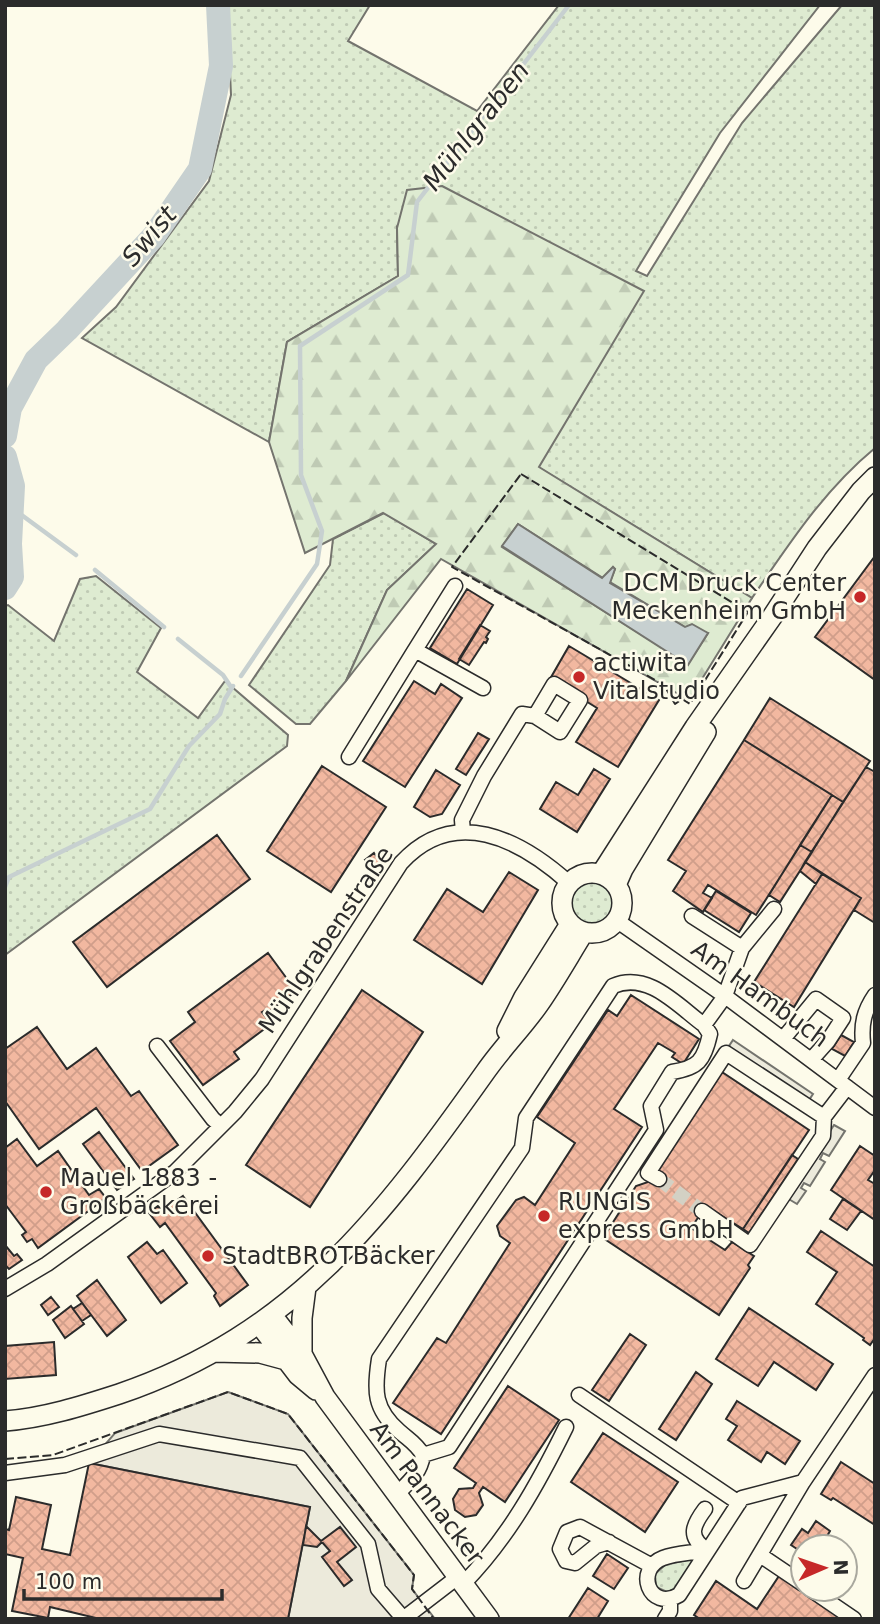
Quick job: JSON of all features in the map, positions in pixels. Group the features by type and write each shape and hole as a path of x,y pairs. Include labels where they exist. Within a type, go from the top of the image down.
{"main road":[{"path":"609,880 623,869 706,733 772,617 817,548 875,477"},
{"path":"584,874 609,880 622,903 616,920 602,931 577,928 562,908 562,899 569,883 584,874"},
{"path":"5,1421 21,1420 88,1404 148,1384 214,1352 265,1320 306,1287 365,1230 430,1150 491,1064 524,997 577,928"},
{"path":"214,1352 294,1357 306,1287"},
{"name":"Am Pannacker","path":"265,1320 489,1619"}],"street":[{"path":"349,757 455,586"},
{"path":"415,650 483,688"},
{"path":"463,832 461,820 522,714 535,716"},
{"name":"Mühlgrabenstraße","path":"5,1289 47,1264 175,1172 221,1126 262,1079 401,863 419,846 443,835 463,832 490,834 525,850 569,883"},
{"path":"704,1025 725,996 742,948 774,909"},
{"path":"692,916 742,948"},
{"name":"Am Hambuch","path":"616,920 725,996 875,1108"},
{"path":"397,1494 416,1476 423,1455 415,1442 401,1433 384,1416 376,1396 379,1359 522,1148 526,1118 613,986 626,980 649,984 704,1025 710,1034 707,1048 691,1069 672,1072 651,1107 656,1130 449,1447 423,1455"},
{"path":"702,1211 750,1245 823,1136 824,1117 863,1043 861,1027 865,1009 875,995"},
{"path":"783,1039 816,999 843,1018 811,1060"},
{"path":"157,1046 221,1126"},
{"path":"659,1179 648,1173 726,1053 824,1117"},
{"path":"744,1581 803,1482 875,1376"},
{"path":"579,1395 739,1503"},
{"path":"5,1473 65,1465 159,1434 300,1458 368,1544 378,1589 403,1619 487,1559 516,1520 566,1427"},
{"path":"707,1550 663,1558 652,1566 647,1573 648,1586 654,1595 662,1600 670,1600 679,1595 742,1498 803,1482"},
{"path":"705,1509 694,1524 694,1532 701,1546 707,1550"},
{"path":"609,1542 652,1566"},
{"path":"760,1556 789,1575"},
{"path":"665,1619 670,1611 670,1600"},
{"path":"831,1603 854,1619"}],"green space":[{"path":"227,5 370,5 348,41 477,111 559,5 820,5 720,133 636,271 647,276 742,123 842,5 875,5 875,448 823,500 752,598 538,467 397,228 398,276 287,342 269,442 82,338 116,307 209,181 231,95"},
{"path":"442,186 644,291 539,467 752,598 689,700 441,559 346,681 387,590 436,544 383,513 305,553 269,442 287,342 398,276 397,228 407,190","holes":["518,524 603,578 613,567 615,569 610,582 685,627 708,633 688,664 502,547"]},
{"path":"384,513 436,544 387,590 346,681 310,724 296,724 249,685 330,565 333,539"},
{"path":"96,576 161,628 137,672 198,718 225,681 288,735 287,746 5,955 5,606 8,605 54,641 80,579"},
{"path":"592,882 607,888 613,903 607,918 592,924 577,918 571,903 577,888"},
{"path":"691,1559 693,1562 675,1589 667,1592 656,1587 655,1574 665,1565"}],"shaded area":[{"path":"518,524 602,578 613,567 615,569 610,583 685,627 692,624 708,633 688,665 502,546"},
{"path":"733,1040 813,1094 807,1103 727,1049"},
{"path":"834,1125 845,1131 829,1156 823,1153 820,1159 825,1162 810,1186 804,1183 801,1188 806,1191 797,1204 787,1198"},
{"path":"228,1392 288,1414 414,1575 412,1589 435,1619 288,1619 310,1507 89,1463 115,1433"}],"building":[{"name":"DCM Druck Center Meckenheim GmbH","path":"875,556 875,680 815,637"},
{"path":"467,589 493,605 457,664 430,648"},
{"path":"480,625 490,631 486,637 488,639 469,665 459,659"},
{"path":"569,646 659,700 618,767 576,742 597,708 550,679"},
{"path":"414,681 435,694 441,684 462,698 405,787 363,761"},
{"path":"770,698 870,761 843,802 744,740"},
{"path":"478,733 489,739 466,775 456,769"},
{"path":"744,740 832,795 756,915 708,885 703,893 712,898 703,912 673,891 686,871 668,860"},
{"path":"322,766 386,807 331,892 267,851"},
{"path":"866,767 875,772 875,923 854,910 861,898 805,862"},
{"path":"594,769 610,779 577,832 540,809 556,782 578,795"},
{"path":"436,770 460,785 442,814 430,817 414,807"},
{"path":"832,795 843,802 812,852 800,845"},
{"path":"217,835 250,879 107,987 73,942"},
{"path":"800,845 812,852 780,902 769,895"},
{"path":"374,853 381,862 372,869 365,860"},
{"path":"805,862 822,874 816,884 800,871"},
{"path":"509,872 538,890 482,984 414,940 447,889 483,912"},
{"path":"822,874 861,898 794,1007 754,982"},
{"path":"716,891 751,913 739,932 704,910"},
{"path":"268,953 296,991 268,1012 262,1012 271,1024 234,1052 239,1059 203,1085 170,1041 195,1022 188,1012"},
{"path":"362,990 423,1032 310,1207 246,1165"},
{"name":"RUNGIS express GmbH","path":"631,995 699,1039 683,1064 672,1057 675,1053 658,1043 614,1109 642,1127 441,1434 393,1403 437,1338 446,1343 510,1243 500,1236 497,1226 516,1200 524,1197 535,1205 575,1143 537,1117 608,1010 617,1016"},
{"path":"37,1027 67,1069 96,1048 131,1096 139,1091 178,1145 142,1171 96,1108 39,1149 5,1101 5,1049"},
{"path":"841,1035 854,1042 845,1056 832,1049"},
{"path":"722,1072 809,1130 743,1229 706,1206 691,1228 725,1250 732,1242 754,1256 748,1265 750,1268 719,1315 603,1238 636,1186 654,1180"},
{"path":"99,1132 134,1179 117,1190 83,1144"},
{"name":"Mauel 1883 - Großbäckerei","path":"17,1139 37,1166 58,1151 89,1195 99,1189 106,1198 38,1248 32,1239 27,1242 22,1235 26,1232 5,1204 5,1148"},
{"path":"860,1146 875,1156 875,1170 868,1180 875,1184 875,1220 831,1190"},
{"path":"792,1155 798,1159 749,1233 743,1229"},
{"name":"StadtBROTBäcker","path":"183,1196 248,1285 220,1306 214,1296 216,1293 165,1223 160,1227 149,1213 158,1206 162,1211"},
{"path":"843,1199 861,1211 847,1230 830,1219"},
{"path":"821,1231 875,1267 875,1338 870,1345 816,1304 837,1272 807,1252"},
{"path":"147,1242 157,1254 163,1250 187,1283 161,1303 128,1257"},
{"path":"5,1245 14,1256 17,1254 22,1260 9,1269 5,1265"},
{"path":"97,1280 126,1320 107,1336 77,1296"},
{"path":"51,1297 59,1307 48,1315 41,1305"},
{"path":"82,1303 91,1315 82,1321 73,1309"},
{"path":"71,1306 84,1324 65,1338 53,1320"},
{"path":"749,1308 833,1364 816,1390 774,1362 758,1386 716,1359"},
{"path":"630,1334 646,1345 609,1401 592,1390"},
{"path":"54,1342 56,1375 5,1379 5,1346"},
{"path":"696,1372 712,1384 676,1440 659,1429"},
{"path":"508,1386 559,1420 505,1502 483,1487 479,1493 483,1505 476,1515 465,1517 455,1510 453,1499 459,1489 473,1488 476,1483 454,1468"},
{"path":"737,1401 800,1441 785,1464 767,1452 761,1462 728,1440 737,1426 726,1419"},
{"path":"603,1433 678,1482 645,1532 571,1482"},
{"path":"841,1462 875,1484 875,1525 833,1498 831,1500 821,1494"},
{"path":"89,1463 310,1507 288,1619 100,1619 50,1607 48,1618 12,1611 23,1558 5,1554 5,1529 9,1530 16,1497 51,1505 42,1549 70,1555"},
{"path":"816,1521 830,1531 829,1533 808,1533"},
{"path":"306,1526 321,1541 340,1527 356,1547 337,1562 352,1580 344,1586 322,1557 330,1551 322,1542 317,1547 303,1545"},
{"path":"607,1554 628,1568 614,1589 593,1576"},
{"path":"779,1576 789,1583 789,1603 820,1603 844,1619 700,1619 694,1615 716,1581 757,1609"},
{"path":"588,1588 608,1601 597,1619 568,1619"}],"waterway":[{"name":"Swist","path":"5,436 10,408 36,360 154,236 200,169 221,66 218,5"},
{"name":"Mühlgraben","path":"241,676 317,564 322,531 301,475 300,346 408,275 417,202 569,5"},
{"name":"Swist","path":"5,457 13,486 10,544 12,577 5,588"},
{"path":"12,508 76,555"},
{"path":"95,570 164,627"},
{"path":"178,639 223,675 231,687"},
{"name":"Mühlgraben","path":"5,887 9,877 150,809 189,746 220,714 233,686"}],"tunnel":[{"path":"659,1179 702,1211"}],"fence":[{"path":"521,474 748,612 690,704 682,699 675,704 664,685 452,567 521,474"},
{"path":"5,1459 53,1455 228,1392 288,1414 414,1575 412,1589 434,1619"}],"place":[{"name":"DCM Druck Center Meckenheim GmbH","path":"860,597"},
{"name":"actiwita Vitalstudio","path":"579,677"},
{"name":"Mauel 1883 - Großbäckerei","path":"46,1192"},
{"name":"RUNGIS express GmbH","path":"544,1216"},
{"name":"StadtBROTBäcker","path":"208,1256"}]}
